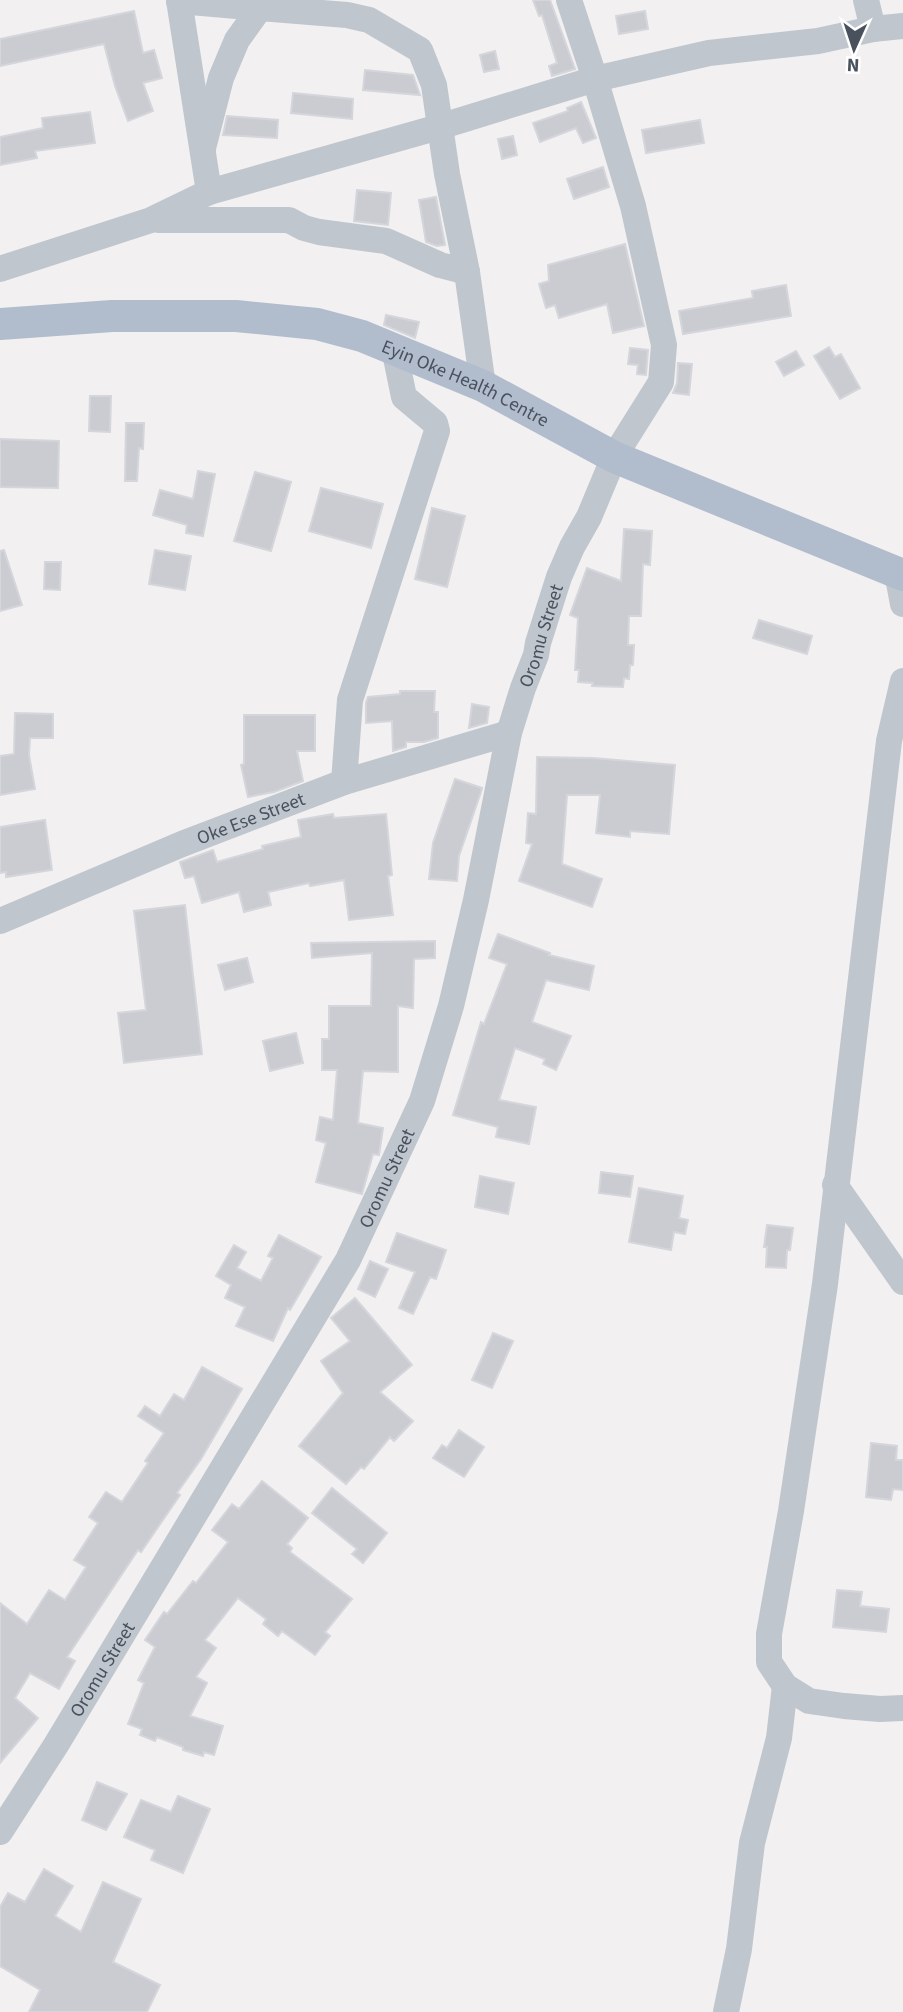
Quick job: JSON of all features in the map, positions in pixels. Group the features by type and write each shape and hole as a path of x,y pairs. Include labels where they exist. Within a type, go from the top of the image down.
{"main road":[{"name":"Eyin Oke Health Centre","path":"0,324 113,316 236,316 317,324 362,336 483,386 614,457 900,573"}],"street":[{"name":"Oromu Street","path":"0,1832 63,1733 348,1260 422,1101 451,1006 476,900 509,733 559,577 589,517 614,457 661,382 664,345 633,206 569,0"},
{"path":"866,0 873,29"},
{"path":"209,192 179,1 344,8 420,50 434,85 439,127 467,272 483,386"},
{"path":"203,148 220,78 237,40 260,4"},
{"path":"0,269 151,220 209,192 439,127 595,79 709,53 818,41 873,29 903,26"},
{"path":"151,220 289,220 319,232 386,241 440,265 467,272"},
{"path":"344,782 350,700 437,431 435,423 404,397 394,348"},
{"path":"900,573 903,604"},
{"path":"903,681 889,741 877,824 825,1284 791,1511 769,1634 769,1662 785,1686 809,1701 880,1709 903,1708"},
{"name":"Oke Ese Street","path":"0,921 182,845 344,782 509,733"},
{"path":"835,1185 903,1282"},
{"path":"726,2012 739,1949 752,1843 779,1738 785,1686"}],"building":[{"path":"533,0 550,0 575,69 552,76 549,66 557,63 542,15 539,16"},
{"path":"134,11 143,53 154,50 162,78 143,83 153,111 128,121 104,44 0,66 0,39"},
{"path":"645,11 648,29 619,34 616,16"},
{"path":"495,51 499,69 484,72 480,55"},
{"path":"365,70 413,75 420,95 363,90"},
{"path":"293,93 353,99 352,119 291,113"},
{"path":"581,102 596,138 583,143 576,128 540,142 533,123 568,111 567,108"},
{"path":"90,112 95,143 35,151 37,158 0,165 0,137 43,128 42,118"},
{"path":"227,116 278,120 277,138 223,135"},
{"path":"700,120 704,143 646,153 642,130"},
{"path":"513,136 517,155 502,159 498,139"},
{"path":"603,167 609,187 574,199 567,179"},
{"path":"357,190 391,193 388,225 354,221"},
{"path":"436,197 445,245 437,246 426,242 419,200"},
{"path":"625,244 644,326 613,333 607,304 559,318 555,305 546,308 539,284 549,281 548,265"},
{"path":"786,285 791,316 683,334 679,311 753,298 752,291"},
{"path":"386,315 419,322 415,338 384,325"},
{"path":"829,347 835,357 841,354 860,388 840,399 814,356"},
{"path":"630,348 648,350 646,375 637,374 638,365 628,364"},
{"path":"796,351 804,365 784,376 776,362"},
{"path":"678,363 692,364 689,395 673,393 677,383"},
{"path":"90,396 111,396 110,432 89,431"},
{"path":"126,423 144,423 143,449 139,448 137,481 125,481"},
{"path":"0,439 59,441 58,488 0,487"},
{"path":"198,471 215,474 203,536 186,533 187,525 153,515 160,490 193,499"},
{"path":"255,472 291,482 271,551 234,541"},
{"path":"321,488 383,504 371,548 309,531"},
{"path":"432,508 465,516 447,587 415,579"},
{"path":"624,529 652,531 650,565 643,564 641,616 629,616 628,645 634,645 633,665 630,665 629,679 624,678 623,687 592,686 593,683 578,682 579,670 575,670 578,618 570,615 587,568 621,581"},
{"path":"4,550 22,605 0,611 0,551"},
{"path":"155,550 191,556 185,590 149,584"},
{"path":"45,562 61,562 60,590 44,589"},
{"path":"759,620 812,636 807,654 753,638"},
{"path":"400,691 435,691 434,712 438,712 438,738 424,742 406,742 406,747 393,751 392,721 366,723 368,697 400,694"},
{"path":"472,704 489,707 487,723 469,728"},
{"path":"15,713 53,714 53,738 30,738 29,755 35,789 0,795 0,756 14,754"},
{"path":"244,715 315,715 315,751 297,751 303,781 274,792 248,797 241,765 244,764"},
{"path":"537,757 593,758 675,765 669,834 630,831 630,837 596,833 600,795 567,795 562,864 602,879 592,907 519,881 532,844 526,843 528,813 536,814"},
{"path":"455,779 482,788 481,792 459,856 457,881 429,879 433,843"},
{"path":"333,814 334,818 386,814 392,875 388,876 393,915 349,920 344,880 310,886 309,883 268,892 271,905 244,912 239,892 202,903 194,876 185,878 180,862 213,850 217,862 263,849 262,846 301,837 298,820"},
{"path":"45,820 52,870 6,877 6,872 0,873 0,827"},
{"path":"185,905 202,1054 124,1063 118,1013 146,1010 134,911"},
{"path":"498,934 550,953 549,955 594,966 589,990 546,980 532,1022 571,1036 556,1070 543,1064 545,1059 515,1048 499,1100 536,1107 529,1144 496,1137 498,1127 453,1115 481,1022 484,1024 507,964 489,958"},
{"path":"435,941 435,958 414,959 413,1008 398,1006 398,1072 363,1071 358,1123 383,1128 379,1155 373,1154 362,1194 316,1182 326,1143 316,1140 320,1117 333,1120 337,1070 322,1070 322,1039 329,1039 329,1006 371,1006 372,953 312,958 311,943"},
{"path":"247,958 253,982 225,990 218,965"},
{"path":"296,1033 303,1063 270,1071 263,1041"},
{"path":"601,1172 633,1176 630,1197 599,1193"},
{"path":"480,1176 514,1183 508,1214 475,1207"},
{"path":"639,1188 683,1196 679,1218 688,1220 685,1234 674,1232 671,1250 629,1242"},
{"path":"767,1225 793,1228 790,1250 787,1250 786,1268 766,1267 767,1247 764,1247"},
{"path":"397,1233 446,1250 436,1279 430,1277 413,1314 399,1308 415,1272 386,1262"},
{"path":"279,1235 321,1257 290,1310 288,1308 273,1341 236,1326 245,1307 225,1298 231,1285 216,1276 234,1245 246,1252 237,1268 261,1281 273,1258 268,1256"},
{"path":"370,1261 388,1269 375,1297 358,1289"},
{"path":"355,1298 412,1365 380,1392 413,1421 394,1441 390,1437 364,1469 361,1467 346,1484 299,1446 343,1393 321,1361 350,1341 331,1318"},
{"path":"493,1333 513,1341 492,1388 472,1380"},
{"path":"202,1367 242,1389 201,1459 177,1493 180,1495 141,1552 138,1550 67,1657 75,1661 59,1689 30,1673 15,1698 38,1718 0,1763 0,1603 27,1624 49,1590 65,1600 86,1567 74,1560 98,1523 89,1517 106,1492 122,1502 164,1433 138,1416 145,1406 160,1416 174,1394 184,1400"},
{"path":"459,1430 484,1447 464,1477 433,1458 442,1445 447,1448"},
{"path":"871,1443 897,1446 896,1460 903,1460 903,1490 893,1489 891,1500 866,1497"},
{"path":"262,1481 308,1518 287,1544 292,1548 290,1552 352,1599 325,1632 330,1636 315,1655 282,1631 278,1636 263,1624 266,1619 238,1598 205,1640 216,1648 196,1677 207,1683 190,1716 223,1726 214,1755 204,1752 203,1756 157,1737 155,1741 140,1735 142,1729 128,1724 144,1683 138,1680 155,1647 145,1640 164,1612 167,1614 193,1581 196,1583 228,1542 212,1530 232,1504 239,1509"},
{"path":"332,1488 387,1533 363,1563 352,1554 357,1549 312,1513"},
{"path":"837,1590 862,1592 860,1606 889,1609 886,1632 833,1627"},
{"path":"97,1782 127,1794 106,1830 82,1820"},
{"path":"178,1796 210,1809 183,1873 151,1860 155,1850 124,1837 141,1800 171,1812"},
{"path":"44,1869 73,1886 55,1916 81,1932 103,1882 141,1899 113,1962 160,1985 147,2012 29,2012 40,1990 0,1966 0,1907 8,1893 25,1902"}]}
